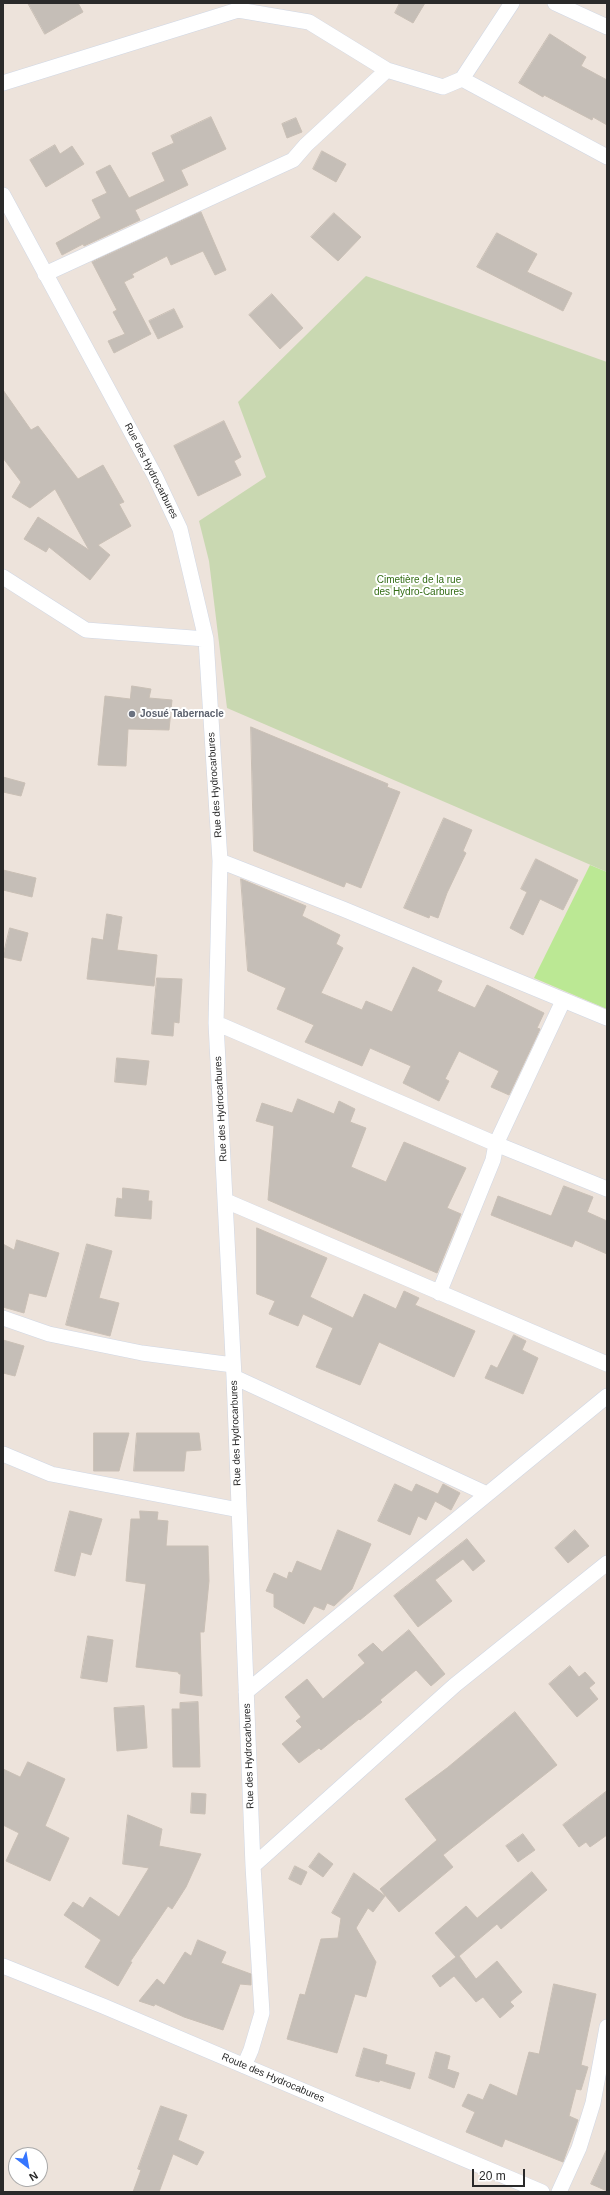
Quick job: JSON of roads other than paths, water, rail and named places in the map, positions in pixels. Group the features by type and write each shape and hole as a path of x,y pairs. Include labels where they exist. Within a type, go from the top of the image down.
{"street":[{"path":"3,83 238,10 309,22 388,70 443,87 462,79 512,3"},
{"path":"555,3 607,27"},
{"path":"45,274 293,160 306,145 388,70"},
{"path":"462,79 607,157"},
{"name":"Rue des Hydrocarbures","path":"3,195 155,476 180,529 206,638 220,861 216,1023 226,1201 253,1866 262,2013 252,2050 244,2066"},
{"path":"3,577 86,630 206,638"},
{"path":"220,861 343,909 607,1018"},
{"path":"439,1293 493,1160 496,1144 563,1000"},
{"path":"216,1023 496,1144 607,1189"},
{"path":"226,1201 607,1364"},
{"path":"3,1318 49,1334 233,1371 487,1494"},
{"path":"246,1692 607,1396"},
{"path":"3,1454 51,1474 239,1510"},
{"path":"253,1866 455,1685 607,1563"},
{"name":"Route des Hydrocabures","path":"3,1966 542,2192"},
{"path":"559,2192 579,2148 593,2103 607,2027"}],"place":[{"name":"Josué Tabernacle","path":"132,714"}],"park label":[{"name":"Cimetière de la rue des Hydro-Carbures","path":"419,586"}]}
